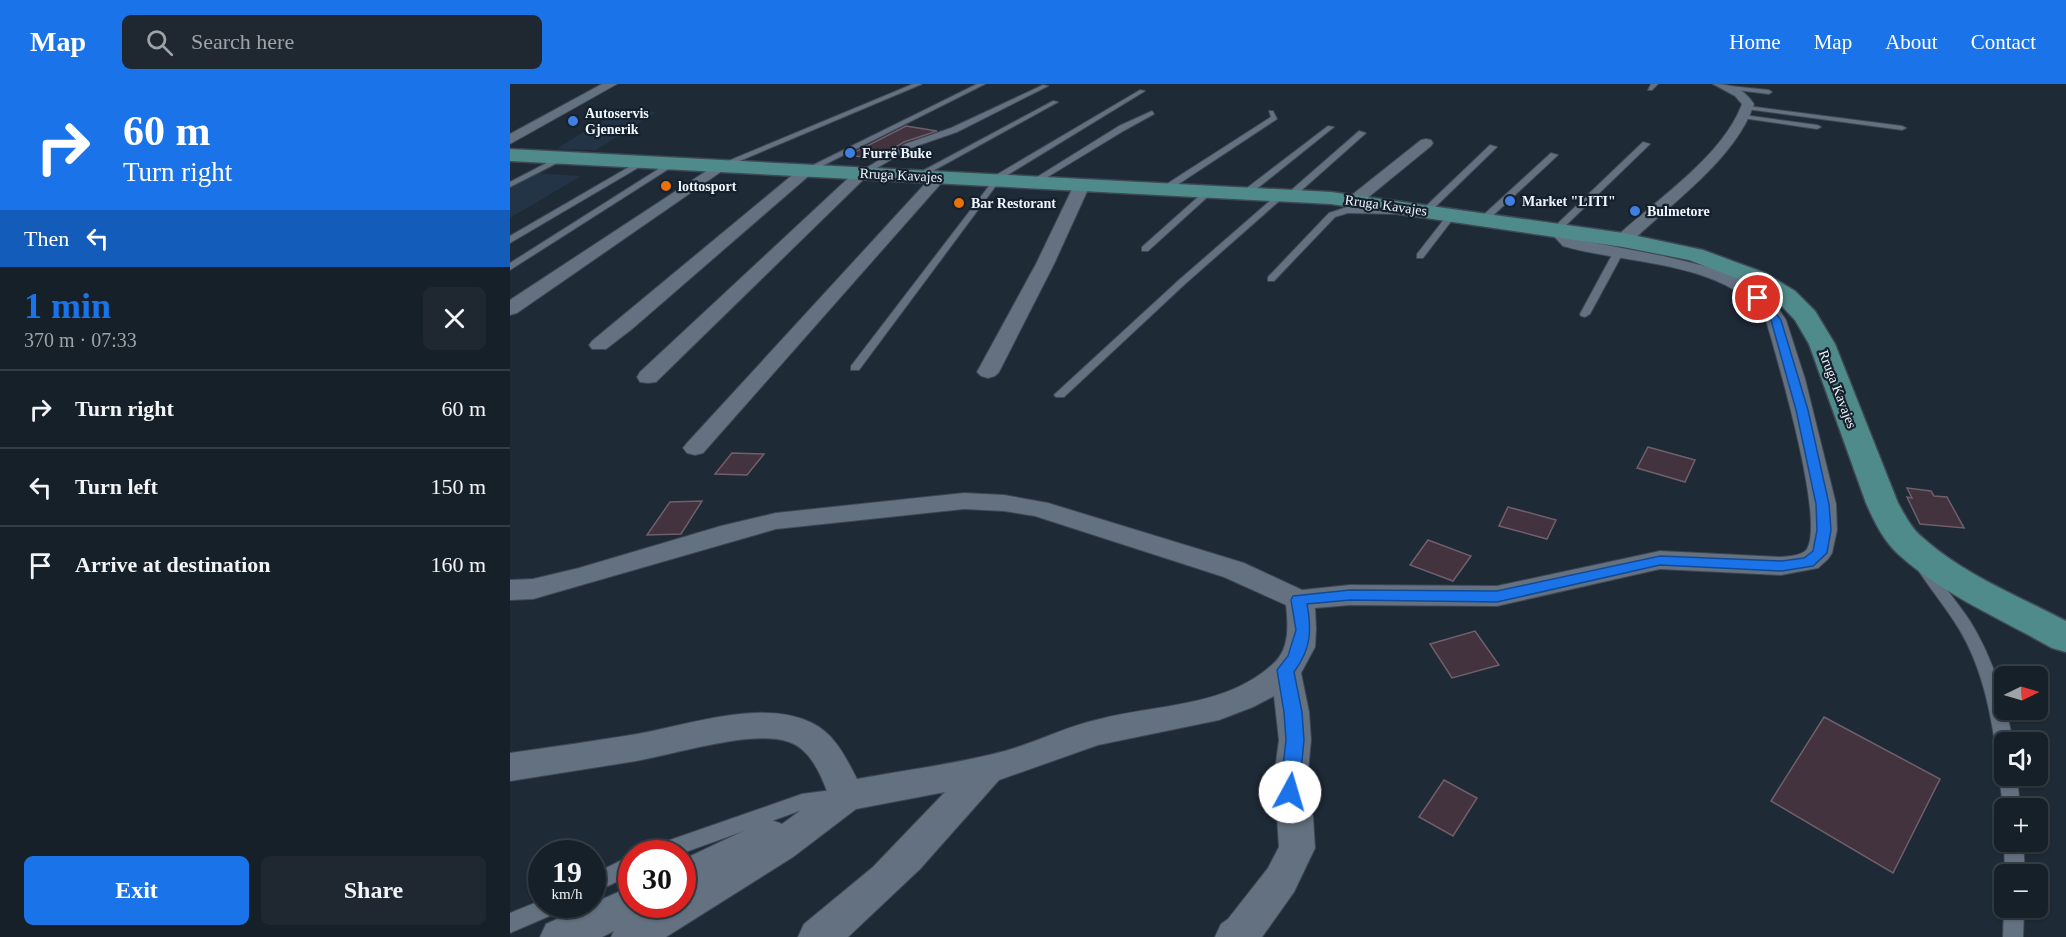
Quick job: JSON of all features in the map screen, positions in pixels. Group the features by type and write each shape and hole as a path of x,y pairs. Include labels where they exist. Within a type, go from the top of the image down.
{"main road":[{"name":"Rruga Kavajes","path":"510,155 1286,195 1354,201 1556,230"},
{"name":"Rruga Kavajes","path":"1621,247 1679,251 1732,267 1768,284 1800,308 1811,322 1822,344 1882,503 1895,528 1927,561 1982,596 2066,638"}],"street":[{"path":"510,140 611,84"},
{"path":"1621,247 1720,150 1746,112 1745,99 1724,86"},
{"path":"1354,201 1426,143"},
{"path":"510,309 720,166"},
{"path":"599,345 807,170"},
{"path":"648,377 862,173"},
{"path":"695,448 939,177"},
{"path":"988,372 1045,264 1082,185"},
{"path":"510,590 533,589 582,577 730,532 776,521 964,501 1004,503 1039,509 1234,570 1299,600 1350,595 1497,596 1660,560 1782,566 1808,562 1820,553 1824,530 1816,470 1794,379 1776,320 1769,309 1745,288 1707,272 1621,247 1575,244 1559,236 1556,230"},
{"path":"696,872 847,796 988,769 1098,732 1214,711 1261,689 1286,670 1295,659 1304,630 1299,600"},
{"path":"1234,937 1242,932 1281,880 1297,848 1295,817 1290,792 1295,740 1286,670"},
{"path":"510,767 637,747 729,729 773,725 801,732 818,744 833,765 847,796"},
{"path":"818,937 906,859 988,769"},
{"path":"631,937 780,846 847,796"},
{"path":"560,937 618,910"}],"lane":[{"path":"720,166 920,84"},
{"path":"807,170 982,84"},
{"path":"862,173 908,146 954,130 1046,86"},
{"path":"1724,86 1769,92"},
{"path":"855,368 996,180 1142,92"},
{"path":"917,176 1055,102"},
{"path":"1165,189 1275,118 1271,112"},
{"path":"1746,112 1817,127"},
{"path":"1746,112 1902,128"},
{"path":"1033,182 1122,128 1152,113"},
{"path":"1246,193 1330,127"},
{"path":"1060,395 1190,274 1362,133"},
{"path":"1556,230 1646,144"},
{"path":"1270,279 1332,215 1338,212 1420,210 1493,147"},
{"path":"1483,220 1554,155"},
{"path":"510,185 563,158"},
{"path":"510,240 644,162"},
{"path":"510,267 674,164"},
{"path":"1145,249 1210,191"},
{"path":"1420,256 1452,215"},
{"path":"1585,315 1621,247"},
{"path":"1909,545 1928,576 1964,625 1985,664 2002,732"},
{"path":"694,840 802,802 847,796"},
{"path":"510,923 528,915"},
{"path":"2013,937 2014,918"}],"shaded area":[{"path":"620,110 656,112 596,150 556,149"},
{"path":"536,173 581,176 510,218 510,187"}],"building":[{"path":"906,126 937,131 904,142 876,159 849,155"},
{"path":"1648,447 1695,460 1685,482 1637,468"},
{"path":"732,453 764,454 747,475 715,474"},
{"path":"1907,488 1931,491 1934,496 1947,497 1964,528 1920,524 1907,497 1912,498"},
{"path":"702,501 681,534 647,535 670,502"},
{"path":"1508,507 1556,520 1547,539 1499,526"},
{"path":"1428,540 1471,556 1453,581 1410,565"},
{"path":"1475,631 1499,665 1452,678 1430,644"},
{"path":"1824,717 1940,779 1893,873 1771,801"},
{"path":"1444,780 1477,798 1453,836 1419,817"}],"place":[{"name":"Autoservis Gjenerik","path":"573,121"},
{"name":"Furrë Buke","path":"850,153"},
{"name":"lottosport","path":"666,186"},
{"name":"Market \"LITI\"","path":"1510,201"},
{"name":"Bar Restorant","path":"959,203"},
{"name":"Bulmetore","path":"1635,211"}],"route":[{"path":"1290,792 1295,740 1286,670 1295,659 1304,630 1299,600 1350,595 1497,596 1660,560 1744,566 1782,566 1808,562 1820,553 1824,530 1822,504 1802,410 1776,320 1758,298"}]}
